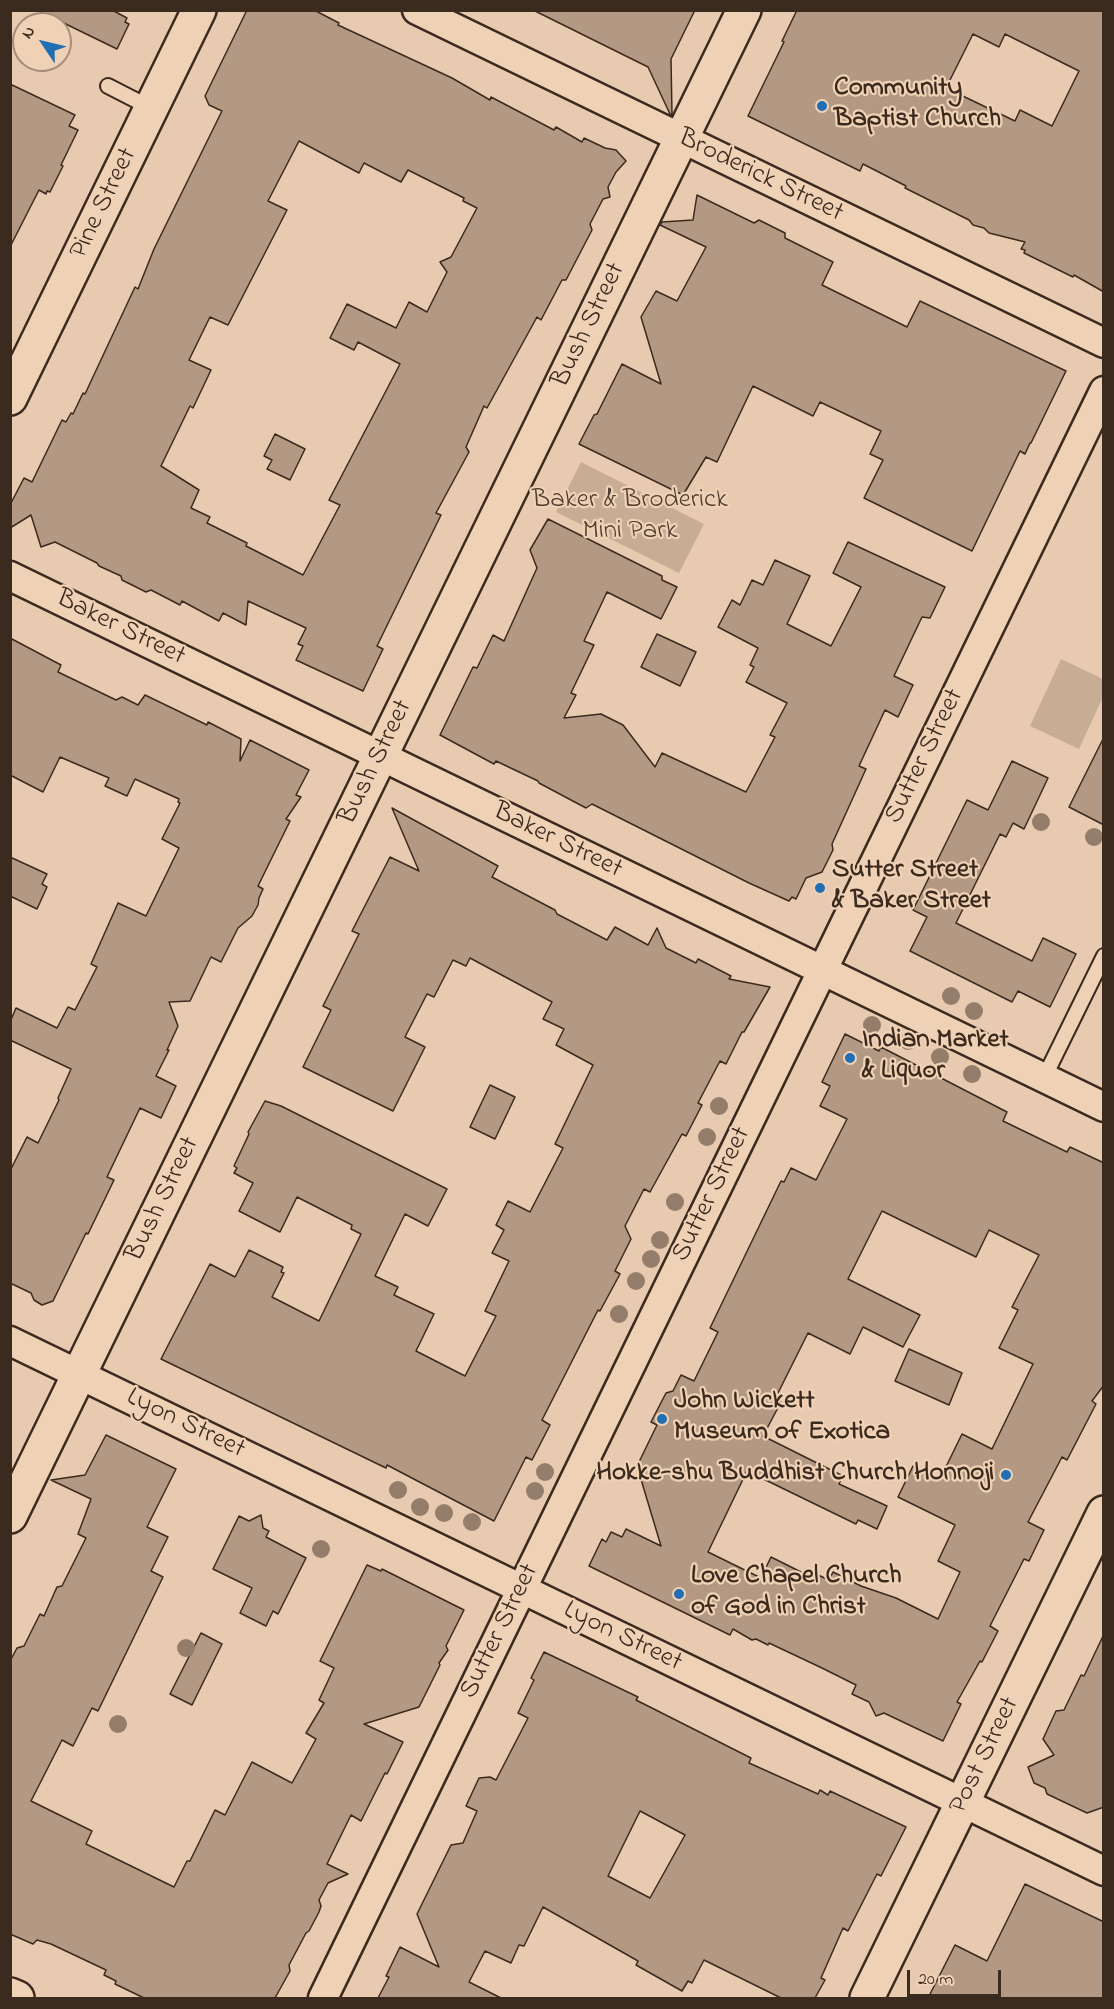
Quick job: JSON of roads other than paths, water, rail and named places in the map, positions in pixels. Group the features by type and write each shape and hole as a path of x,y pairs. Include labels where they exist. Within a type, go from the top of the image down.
{"main road":[{"name":"Pine Street","path":"10,398 199,10"},
{"name":"Bush Street","path":"10,1516 744,10"},
{"name":"Post Street","path":"867,1998 1101,1526"},
{"path":"10,1995 17,1998"}],"street":[{"name":"Broderick Street","path":"417,10 1104,343"},
{"name":"Sutter Street","path":"323,1998 1104,391"},
{"name":"Baker Street","path":"10,576 1104,1107"},
{"name":"Lyon Street","path":"10,1341 1104,1871"}],"lane":[{"path":"108,86 151,108"},
{"path":"1044,1078 1104,956"}],"place":[{"name":"Community Baptist Church","path":"822,106"},
{"name":"Sutter Street & Baker Street","path":"820,888"},
{"name":"Indian Market & Liquor","path":"850,1058"},
{"name":"John Wickett Museum of Exotica","path":"662,1419"},
{"name":"Hokke-shu Buddhist Church Honnoji","path":"1006,1475"},
{"name":"Love Chapel Church of God in Christ","path":"679,1594"}],"park label":[{"name":"Baker & Broderick Mini Park","path":"630,518"}]}
